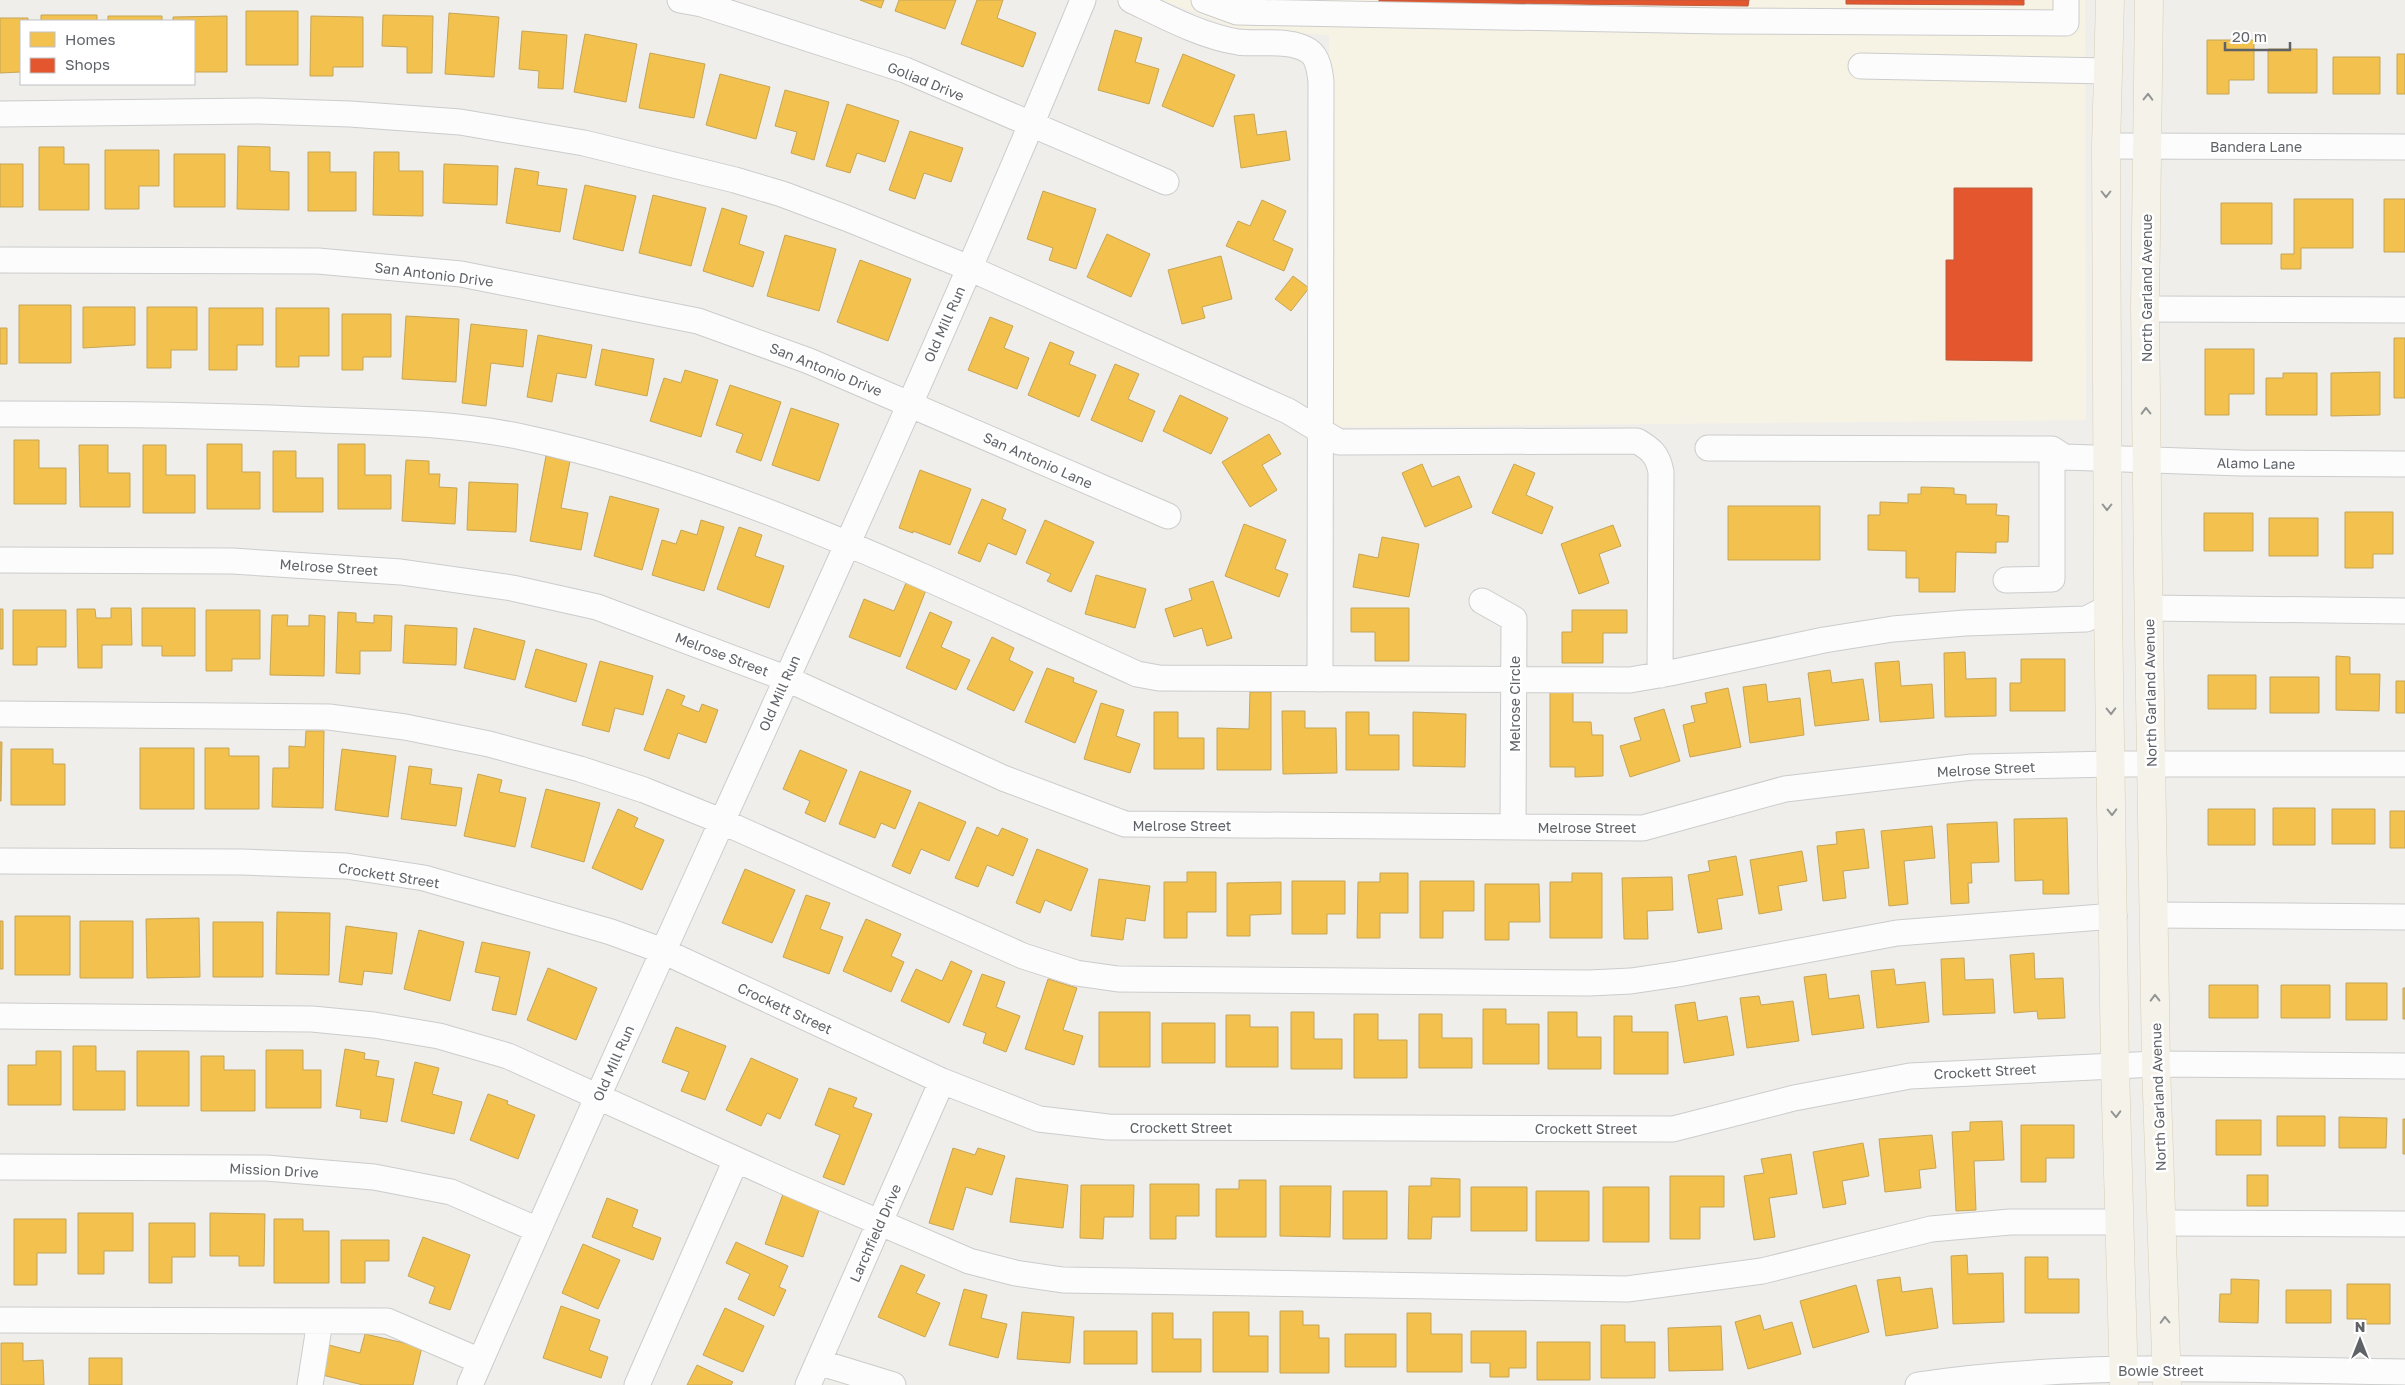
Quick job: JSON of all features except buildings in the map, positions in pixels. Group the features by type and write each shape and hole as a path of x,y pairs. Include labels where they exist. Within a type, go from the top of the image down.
{"main road":[{"path":"2110,0 2106,146 2108,608 2112,764 2115,1066 2124,1377"},
{"name":"North Garland Avenue","path":"2149,0 2145,309 2148,608 2156,1064 2167,1377"}],"street":[{"name":"Goliad Drive","path":"680,0 702,4 905,70 1031,126 1166,182"},
{"name":"Old Mill Run","path":"470,1385 969,268 1083,0"},
{"path":"1131,0 1215,36 1237,42 1295,44 1311,52 1319,66 1321,82 1320,679"},
{"path":"1204,0 1236,12 1720,21 2066,23 2066,0"},
{"path":"1861,66 2108,71"},
{"path":"0,114 259,112 350,114 432,119 514,130 584,143 735,180 782,194 846,218 969,268 1288,411 1339,442 1637,440 1648,447 1659,460 1661,472 1660,675"},
{"name":"Bandera Lane","path":"2106,146 2405,147"},
{"name":"San Antonio Drive","path":"0,260 318,261 461,274 698,321 809,360 909,403"},
{"path":"2145,309 2405,310"},
{"name":"San Antonio Lane","path":"909,403 1168,516"},
{"path":"0,414 186,414 443,425 520,437 595,454 733,499 846,544 1137,674 1159,678 1630,680 1824,640 1892,629 1965,623 2086,619 2108,608"},
{"path":"1708,448 2052,449 2052,579 2006,580"},
{"name":"Alamo Lane","path":"2052,449 2064,458 2241,463 2405,464"},
{"name":"Melrose Street","path":"0,560 232,561 401,572 512,588 597,607 785,678 1003,778 1125,824 1643,828 1785,789 1972,767 2112,764 2405,764"},
{"name":"Melrose Circle","path":"1482,601 1514,619 1513,827"},
{"path":"2148,608 2405,611"},
{"path":"0,714 328,717 405,727 489,744 580,769 644,790 721,821 1023,956 1076,973 1118,979 1588,983 1631,981 1897,933 2114,916"},
{"name":"Crockett Street","path":"0,861 242,862 346,866 424,878 611,932 663,951 942,1081 1039,1118 1108,1127 1673,1129 1794,1098 1910,1076 2156,1064 2405,1066"},
{"path":"2154,915 2405,917"},
{"path":"0,1016 312,1019 374,1025 440,1036 508,1056 736,1160 969,1261 1015,1273 1063,1280 1626,1289 1762,1271 1931,1229 2010,1222 2119,1222"},
{"name":"Larchfield Drive","path":"808,1385 942,1081"},
{"path":"637,1385 736,1160"},
{"name":"Mission Drive","path":"0,1166 266,1168 374,1177 451,1192 538,1230"},
{"path":"2162,1223 2405,1224"},
{"path":"0,1320 387,1322 480,1362"},
{"path":"310,1385 320,1321"},
{"path":"818,1362 893,1385"},
{"name":"Bowie Street","path":"1918,1385 2008,1374 2167,1377 2405,1372"}],"shaded area":[{"path":"1162,0 2085,0 2086,420 1327,427 1329,35 1237,29"}]}
